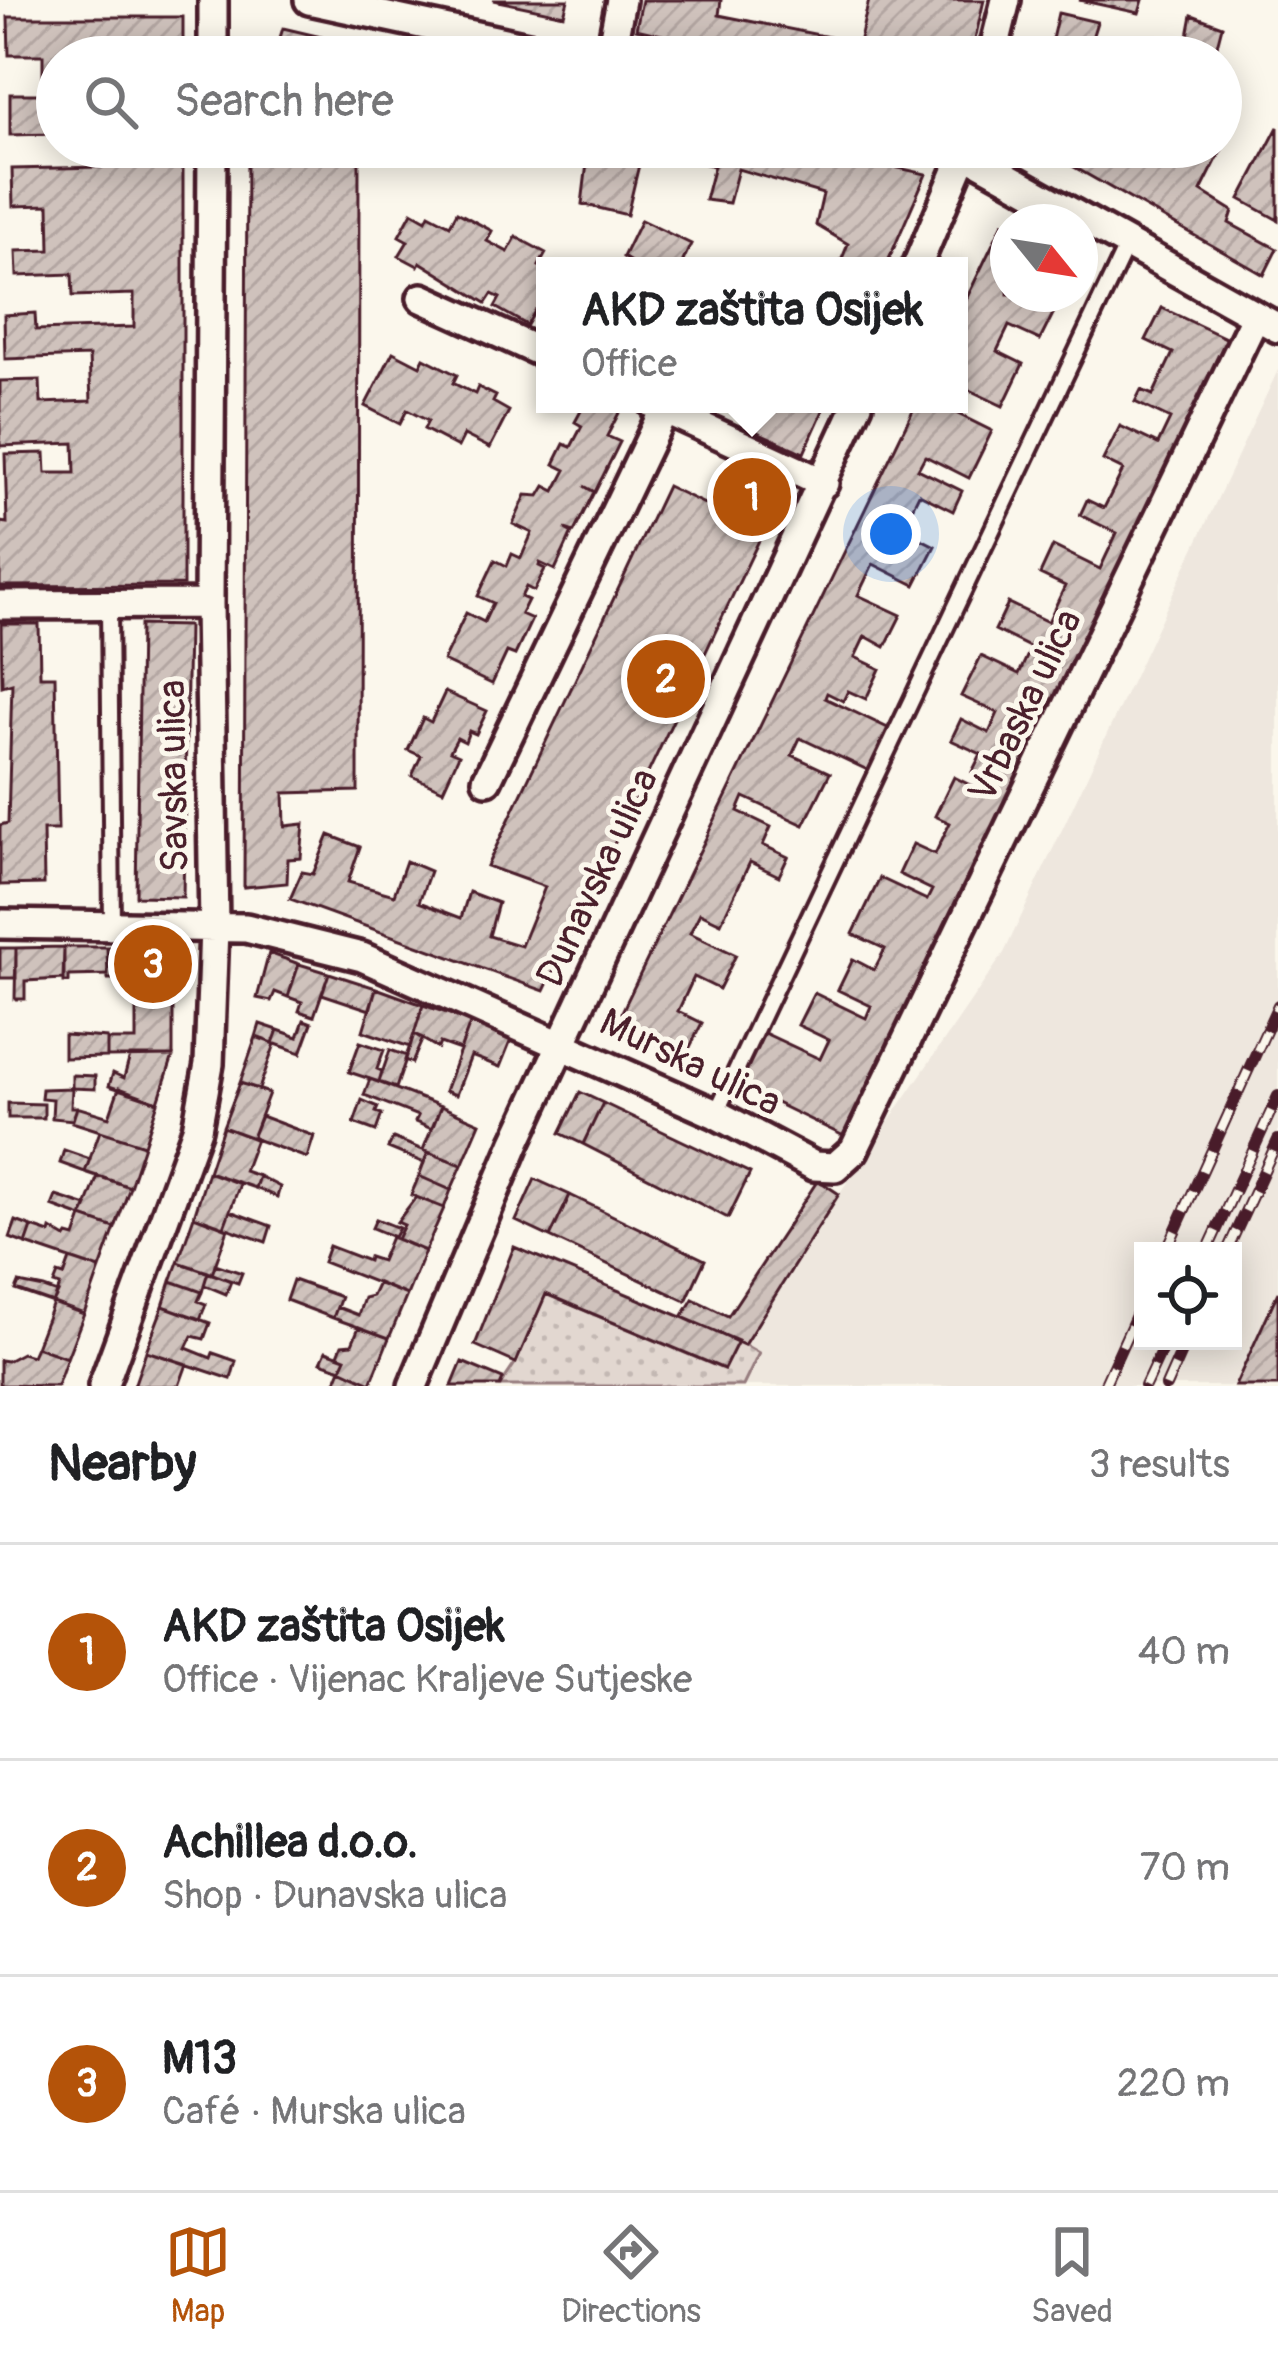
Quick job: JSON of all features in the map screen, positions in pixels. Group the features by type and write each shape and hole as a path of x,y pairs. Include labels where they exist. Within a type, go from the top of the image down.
{"street":[{"path":"213,0 213,36"},
{"path":"309,0 476,36"},
{"path":"614,36 621,0"},
{"path":"997,36 1006,0"},
{"name":"Savska ulica","path":"103,1386 197,1129 209,1064 214,928 209,604 212,168"},
{"path":"920,257 951,168"},
{"path":"991,168 1266,322"},
{"path":"422,298 536,351"},
{"name":"Vrbaska ulica","path":"854,1150 1266,322"},
{"path":"487,779 658,413"},
{"path":"676,413 824,483"},
{"name":"Dunavska ulica","path":"413,1386 562,1042 854,413"},
{"path":"0,605 209,604"},
{"name":"Murska ulica","path":"0,924 246,928 362,957 562,1042 814,1166 835,1167 854,1150"}],"lane":[{"path":"716,1114 1127,245"},
{"path":"109,605 112,925"}],"shaded area":[{"path":"1278,370 1278,1386 743,1386 759,1353 744,1344 839,1194 1004,953"},
{"path":"546,1294 723,1369 738,1341 759,1353 743,1386 500,1386"}],"building":[{"path":"493,0 568,0 564,15"},
{"path":"642,0 721,0 719,15 824,36 666,36 636,29"},
{"path":"869,0 984,0 976,36 861,36"},
{"path":"1079,0 1143,0 1139,13"},
{"path":"1058,13 1097,22 1093,36 1053,36"},
{"path":"1192,15 1222,26 1219,36 1188,36"},
{"path":"8,17 183,17 183,36 36,36 36,55 9,55"},
{"path":"283,28 317,36 281,36"},
{"path":"10,94 36,94 36,134 10,135"},
{"path":"1278,127 1278,220 1240,199"},
{"path":"183,168 183,585 0,586 0,522 7,523 5,454 45,453 46,473 75,473 74,443 0,446 0,381 40,380 41,403 91,401 89,356 5,359 4,315 35,313 36,330 134,327 134,294 73,296 72,274 17,276 16,251 50,250 49,205 13,206 12,169"},
{"path":"247,168 359,168 358,791 284,793 285,826 304,824 301,858 288,859 287,883 244,887"},
{"path":"586,168 638,168 627,215 582,204"},
{"path":"713,168 899,168 926,174 890,257 843,257 848,244 816,225 823,194 738,169 729,203 705,200"},
{"path":"1076,168 1212,168 1201,191 1233,211 1229,223 1277,249 1264,275"},
{"path":"412,212 426,220 429,214 450,225 457,212 492,231 487,241 508,252 516,237 546,253 536,257 536,312 527,325 495,307 500,298 492,294 486,303 420,262 418,266 399,256 408,241 399,236"},
{"path":"641,220 691,244 685,257 623,257"},
{"path":"990,250 990,312 1053,314 1040,340 1009,326 997,351 1023,364 1003,406 968,389 968,295"},
{"path":"1162,308 1234,342 848,1138 737,1084 762,1032 820,1059 829,1040 798,1025 814,993 866,1018 871,1006 838,990 853,959 874,970 885,949 853,934 880,878 927,900 932,890 899,874 913,844 935,854 950,823 935,816 954,777 982,791 988,780 972,772 981,754 951,740 961,719 989,733 998,713 961,696 981,656 1019,674 1031,648 995,630 1008,603 1048,622 1065,586 1040,574 1053,546 1100,569 1117,533 1080,515 1087,500 1104,508 1123,470 1103,460 1120,426 1158,444 1170,419 1135,402 1141,390 1153,395 1173,353 1146,340"},
{"path":"393,352 420,366 424,358 457,375 453,383 475,394 478,387 496,396 493,402 509,411 490,448 464,435 458,447 424,429 428,421 407,410 400,424 365,406"},
{"path":"580,413 619,413 607,436 620,442 595,492 584,486 594,492 574,532 565,529 572,533 555,570 540,563 545,569 534,591 526,587 521,597 528,600 521,614 532,619 515,655 507,652 492,684 443,661 466,613 484,622 493,603 478,596 495,560 507,566 512,554 521,558 532,533 513,524 526,495 539,496 545,486 555,491 566,470 554,464 564,444 571,447 582,426 575,422"},
{"path":"758,413 822,413 804,453 751,429"},
{"path":"912,413 956,413 992,431 969,478 925,456 918,469 962,491 953,511 919,494 902,529 935,546 915,585 873,564 858,595 901,615 885,647 865,636 855,657 880,669 866,699 848,691 843,701 827,693 825,698 894,731 874,773 800,738 792,755 830,773 804,825 744,797 738,811 771,827 763,845 788,857 779,876 750,862 721,923 700,913 690,933 736,955 719,989 694,977 678,1011 702,1023 685,1057 616,1024"},
{"path":"741,462 786,482 763,532 718,511"},
{"path":"667,486 763,532 544,991 290,899 302,872 313,874 329,835 360,847 348,882 394,895 406,861 430,871 419,902 461,918 469,892 498,903 489,936 521,946 545,887 487,866"},
{"path":"1,624 39,624 40,676 55,676 58,830 43,830 44,884 0,885 0,825 8,823 12,683 2,686"},
{"path":"140,625 188,626 183,897 136,896"},
{"path":"445,692 487,711 476,734 469,731 465,742 457,738 450,751 459,755 443,790 412,776 421,756 408,750 423,718 431,722"},
{"path":"64,947 107,947 108,975 69,976 69,982 64,982"},
{"path":"64,947 63,979 25,981 25,999 15,999 16,948"},
{"path":"107,947 167,947 173,952 173,1056 107,1057 107,1040 136,1040 136,979 108,979"},
{"path":"0,948 16,948 16,978 0,978"},
{"path":"269,953 299,964 288,997 275,992 271,1001 257,998"},
{"path":"299,964 329,973 314,1016 299,1011 302,1002 288,997"},
{"path":"329,973 376,988 370,1010 322,994"},
{"path":"376,988 423,1005 410,1047 363,1031"},
{"path":"423,1005 471,1021 460,1050 440,1043 438,1048 414,1034"},
{"path":"304,1020 312,1023 301,1053 273,1043 278,1030 298,1037"},
{"path":"471,1021 512,1037 500,1067 471,1056 456,1095 445,1091"},
{"path":"260,1024 278,1030 273,1043 256,1037"},
{"path":"414,1034 423,1038 412,1063 405,1060"},
{"path":"64,1035 107,1038 107,1057 64,1058"},
{"path":"256,1037 275,1044 259,1089 240,1083"},
{"path":"360,1042 384,1050 377,1069 382,1071 379,1082 349,1072"},
{"path":"390,1050 407,1056 396,1088 379,1082"},
{"path":"130,1056 173,1056 158,1102 109,1086 113,1073 124,1078"},
{"path":"72,1075 95,1076 95,1089 72,1088"},
{"path":"370,1079 441,1106 432,1129 415,1122 418,1116 364,1095"},
{"path":"240,1083 269,1093 252,1138 223,1127"},
{"path":"72,1088 71,1107 77,1107 73,1120 52,1118 53,1099 41,1098 42,1089"},
{"path":"119,1088 158,1102 144,1145 72,1122 77,1107 109,1117"},
{"path":"580,1092 603,1103 583,1144 560,1133"},
{"path":"362,1100 382,1114 376,1131 354,1123"},
{"path":"8,1103 44,1104 44,1118 8,1118"},
{"path":"603,1103 750,1173 728,1218 583,1144"},
{"path":"441,1106 480,1123 462,1165 423,1150"},
{"path":"261,1116 314,1136 307,1158 252,1138"},
{"path":"223,1127 256,1139 244,1171 259,1176 255,1188 208,1172"},
{"path":"100,1131 144,1145 130,1187 85,1172"},
{"path":"393,1138 428,1152 424,1163 388,1148"},
{"path":"64,1150 90,1159 85,1172 60,1163"},
{"path":"428,1152 462,1165 451,1190 419,1176"},
{"path":"208,1172 240,1184 224,1227 194,1216"},
{"path":"98,1176 130,1187 115,1228 82,1217"},
{"path":"259,1176 280,1187 277,1197 255,1188"},
{"path":"419,1176 451,1190 444,1208 411,1195"},
{"path":"535,1179 570,1195 550,1237 516,1221"},
{"path":"818,1180 839,1194 744,1345 682,1317 693,1299 728,1316"},
{"path":"570,1195 705,1260 686,1301 550,1237"},
{"path":"56,1196 87,1206 82,1217 52,1206"},
{"path":"416,1197 444,1208 425,1251 397,1239 404,1225 397,1222"},
{"path":"230,1211 271,1226 266,1242 224,1227"},
{"path":"194,1216 228,1229 212,1274 178,1262"},
{"path":"82,1217 115,1228 100,1269 26,1244 32,1227 75,1237"},
{"path":"376,1219 399,1228 394,1237 372,1228"},
{"path":"16,1221 32,1227 26,1244 10,1238"},
{"path":"391,1237 425,1251 407,1295 323,1262 329,1246 368,1261 369,1257 381,1261"},
{"path":"514,1247 738,1341 724,1369 546,1294 516,1363 475,1345"},
{"path":"70,1259 100,1269 84,1314 53,1303 60,1286 54,1284 58,1274 64,1276"},
{"path":"178,1262 208,1272 202,1292 171,1281"},
{"path":"215,1264 242,1273 238,1283 212,1274"},
{"path":"208,1272 231,1281 226,1294 204,1285"},
{"path":"293,1280 341,1297 333,1318 286,1300"},
{"path":"171,1281 202,1292 198,1301 206,1304 200,1319 163,1306"},
{"path":"19,1283 58,1293 53,1303 16,1290"},
{"path":"378,1283 407,1295 389,1338 333,1318 337,1307 358,1315 364,1298 372,1296"},
{"path":"1278,1292 1278,1386 1235,1386"},
{"path":"53,1303 84,1314 67,1358 36,1347"},
{"path":"163,1306 210,1323 204,1339 192,1336 186,1348 236,1361 231,1379 146,1351"},
{"path":"359,1327 389,1338 371,1383 341,1369 346,1358 338,1355 342,1345 352,1344"},
{"path":"36,1347 67,1358 57,1386 0,1385 0,1360 22,1353 32,1356"},
{"path":"146,1351 187,1364 179,1386 134,1386"},
{"path":"326,1351 346,1358 341,1369 321,1362"},
{"path":"462,1362 503,1379 500,1386 452,1386"},
{"path":"341,1369 371,1383 370,1386 334,1386"}],"railway":[{"path":"1170,1242 1278,1005"},
{"path":"1211,1242 1278,1096"},
{"path":"1231,1242 1278,1140"},
{"path":"1104,1386 1134,1320"},
{"path":"1145,1386 1162,1350"},
{"path":"1166,1386 1182,1350"}],"place":[{"name":"AKD zaštita Osijek","path":"752,497"},
{"name":"Achillea d.o.o.","path":"666,679"},
{"name":"M13","path":"153,964"}]}
